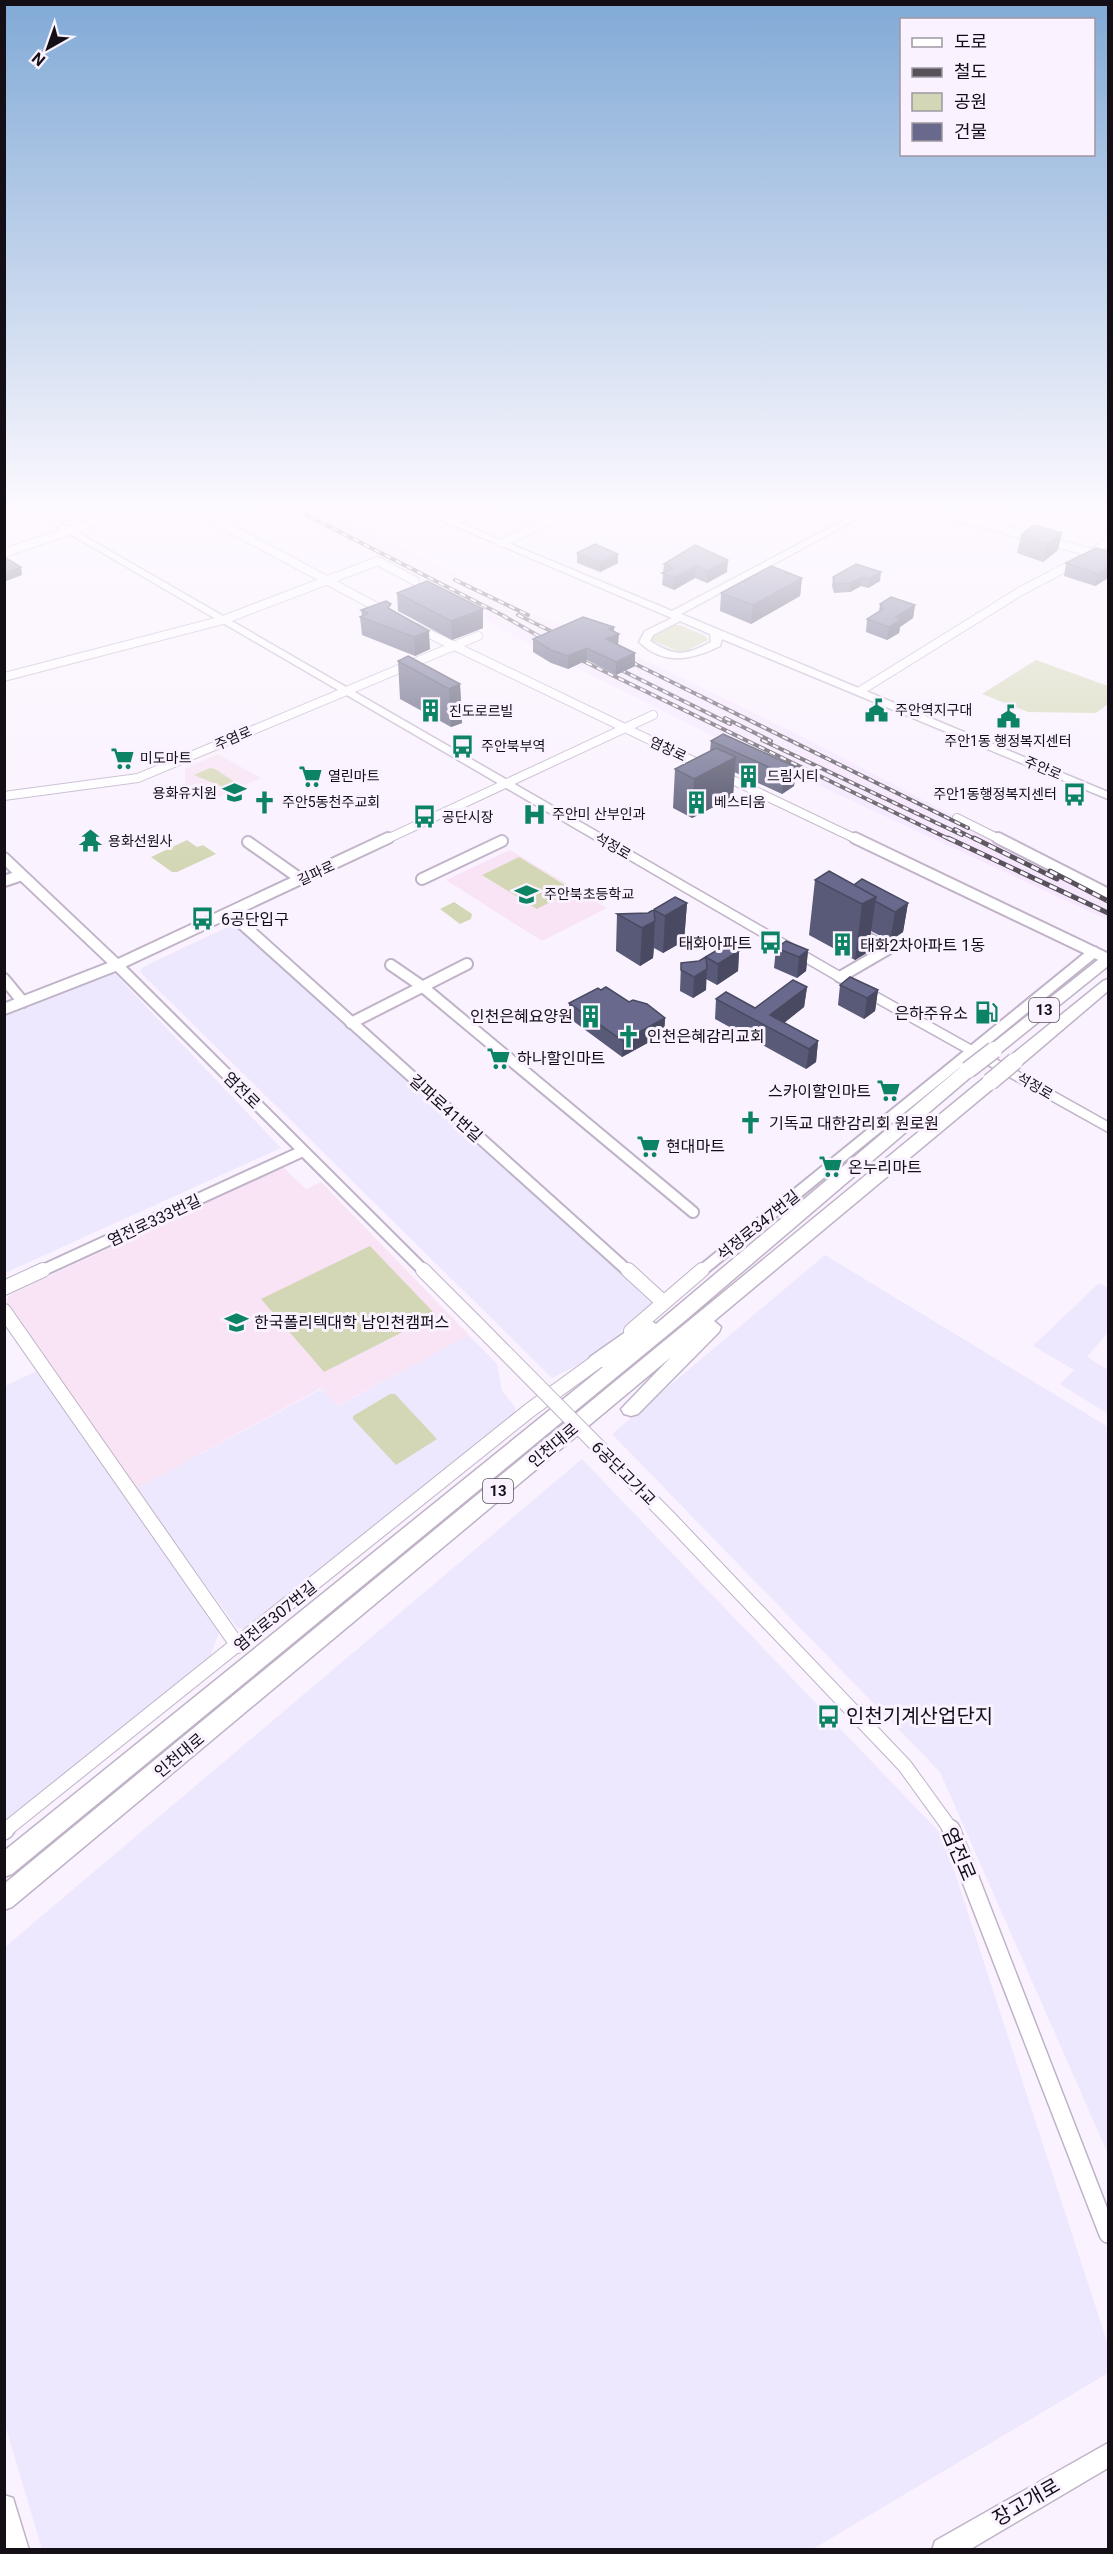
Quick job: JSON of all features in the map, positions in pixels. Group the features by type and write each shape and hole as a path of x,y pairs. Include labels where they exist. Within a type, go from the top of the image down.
{"highway":[{"name":"인천대로","path":"4,1866 767,1242 968,1070 1108,959"},
{"name":"인천대로","path":"4,1899 1108,984"},
{"path":"597,1362 641,1332 714,1275 767,1242"},
{"path":"631,1409 783,1254"}],"main road":[{"name":"석정로","path":"232,625 840,977 1108,1128"},
{"path":"661,625 649,633 644,642 677,657 688,658 716,644 717,639 714,632"},
{"name":"주안로","path":"698,625 1108,796"},
{"name":"장고개로","path":"944,2550 1108,2455"},
{"path":"4,2507 17,2550"}],"street":[{"path":"4,677 203,625"},
{"name":"염창로","path":"411,625 452,647 1108,959"},
{"path":"860,691 966,625"},
{"name":"주염로","path":"4,796 138,778 478,636"},
{"name":"길파로","path":"4,1009 117,966 653,715"},
{"path":"957,818 1108,894"},
{"path":"248,842 302,880"},
{"path":"422,879 502,842"},
{"name":"염전로","path":"4,858 117,966 477,1324"},
{"path":"4,881 22,875"},
{"name":"길파로41번길","path":"230,913 663,1302"},
{"path":"840,977 888,950 850,929"},
{"name":"석정로347번길","path":"545,1398 597,1362 663,1302 1094,952"},
{"path":"391,964 423,987 693,1212"},
{"path":"351,1023 467,964"},
{"path":"4,979 23,1002"},
{"name":"염전로333번길","path":"4,1288 303,1151"},
{"path":"4,1311 238,1646"},
{"name":"6공단고가교","path":"477,1324 670,1519"},
{"name":"염전로307번길","path":"4,1831 545,1398"},
{"name":"염전로","path":"670,1519 905,1766 950,1826 1108,2234"}],"shaded area":[{"path":"496,625 563,625 604,640 809,740 1108,897 1108,920 719,739"},
{"path":"218,754 261,778 219,797 198,796 196,790 185,791 185,768"},
{"name":"주안북초등학교","path":"510,850 607,908 542,941 446,880"},
{"path":"234,924 338,1020 657,1302 586,1361 552,1378 140,972 143,967"},
{"path":"114,973 281,1148 5,1273 5,1016"},
{"name":"한국폴리텍대학 남인천캠퍼스","path":"283,1167 306,1189 321,1182 469,1335 337,1406 321,1388 136,1489 7,1308 7,1299 11,1294"},
{"path":"825,1255 1108,1427 1108,2154 940,1772 612,1434"},
{"path":"1099,1283 1108,1288 1108,1332 1087,1357 1108,1370 1108,1414 1060,1384 1074,1370 1033,1346"},
{"path":"469,1335 497,1364 502,1391 515,1407 515,1414 247,1629 237,1628 136,1489 321,1389 338,1406"},
{"path":"36,1371 94,1449 219,1633 209,1659 5,1820 5,1386"},
{"path":"582,1459 943,1836 1108,2345 1108,2373 813,2549 42,2549 5,2425 5,1947"}],"green space":[{"path":"671,625 680,625 706,636 708,640 682,653 651,640 652,635"},
{"path":"1036,660 1108,686 1108,704 1096,713 1028,712 982,694"},
{"path":"210,768 241,786 227,793 223,787 194,775"},
{"path":"187,840 197,847 203,845 216,854 177,872 172,872 151,857"},
{"path":"519,857 573,890 537,909 482,875"},
{"path":"454,902 472,914 471,919 460,924 440,909"},
{"path":"370,1246 436,1315 324,1372 261,1299"},
{"path":"390,1394 395,1394 437,1439 396,1465 353,1419 353,1416"}],"building":[{"path":"382,625 419,625 429,631 414,637"},
{"path":"564,625 608,625 614,627 609,629 619,634 606,639 635,653 616,662 587,648 568,656 551,650 533,639"},
{"path":"408,656 460,684 449,689 398,661"},
{"path":"723,734 796,767 784,774 711,741"},
{"path":"716,748 736,757 694,779 675,769"},
{"path":"829,871 876,897 862,904 815,880"},
{"path":"862,879 908,903 895,912 875,901 876,897 854,885"},
{"path":"675,897 687,903 665,916 654,910 655,921 642,928 617,914 648,913"},
{"path":"786,941 808,950 799,957 776,948"},
{"path":"727,944 739,951 718,964 706,957 707,969 694,977 681,970 681,963 699,961"},
{"path":"850,977 878,990 867,998 840,985"},
{"path":"793,980 807,987 770,1015 818,1041 809,1049 716,999 726,992 755,1008"},
{"path":"606,987 629,1002 633,1000 647,1004 665,1018 623,1041 569,1003 598,988 601,990"}],"railway":[{"path":"520,625 577,658 951,840"},
{"path":"539,625 567,639"},
{"path":"621,657 968,828"},
{"path":"609,664 730,724"},
{"path":"725,718 771,741"},
{"path":"762,740 962,835"},
{"path":"955,829 977,840"},
{"path":"948,838 1108,913"},
{"path":"974,838 1057,879"},
{"path":"1050,871 1108,901"}],"place":[{"name":"주안역지구대","path":"877,710"},
{"name":"진도로르빌","path":"431,711"},
{"name":"주안1동 행정복지센터","path":"1008,717"},
{"name":"주안북부역","path":"463,746"},
{"name":"미도마트","path":"122,758"},
{"name":"열린마트","path":"310,776"},
{"name":"드림시티","path":"749,776"},
{"name":"용화유치원","path":"235,793"},
{"name":"주안1동행정복지센터","path":"1075,794"},
{"name":"주안5동천주교회","path":"264,802"},
{"name":"베스티움","path":"696,802"},
{"name":"주안미 산부인과","path":"534,814"},
{"name":"공단시장","path":"424,817"},
{"name":"용화선원사","path":"90,841"},
{"name":"주안북초등학교","path":"526,894"},
{"name":"6공단입구","path":"203,919"},
{"name":"태화아파트","path":"770,943"},
{"name":"태화2차아파트 1동","path":"842,945"},
{"name":"은하주유소","path":"986,1013"},
{"name":"인천은혜요양원","path":"591,1016"},
{"name":"인천은혜감리교회","path":"629,1036"},
{"name":"하나할인마트","path":"499,1058"},
{"name":"스카이할인마트","path":"889,1091"},
{"name":"기독교 대한감리회 원로원","path":"751,1123"},
{"name":"현대마트","path":"648,1146"},
{"name":"온누리마트","path":"830,1167"},
{"name":"한국폴리텍대학 남인천캠퍼스","path":"236,1322"},
{"name":"인천기계산업단지","path":"828,1716"}]}
